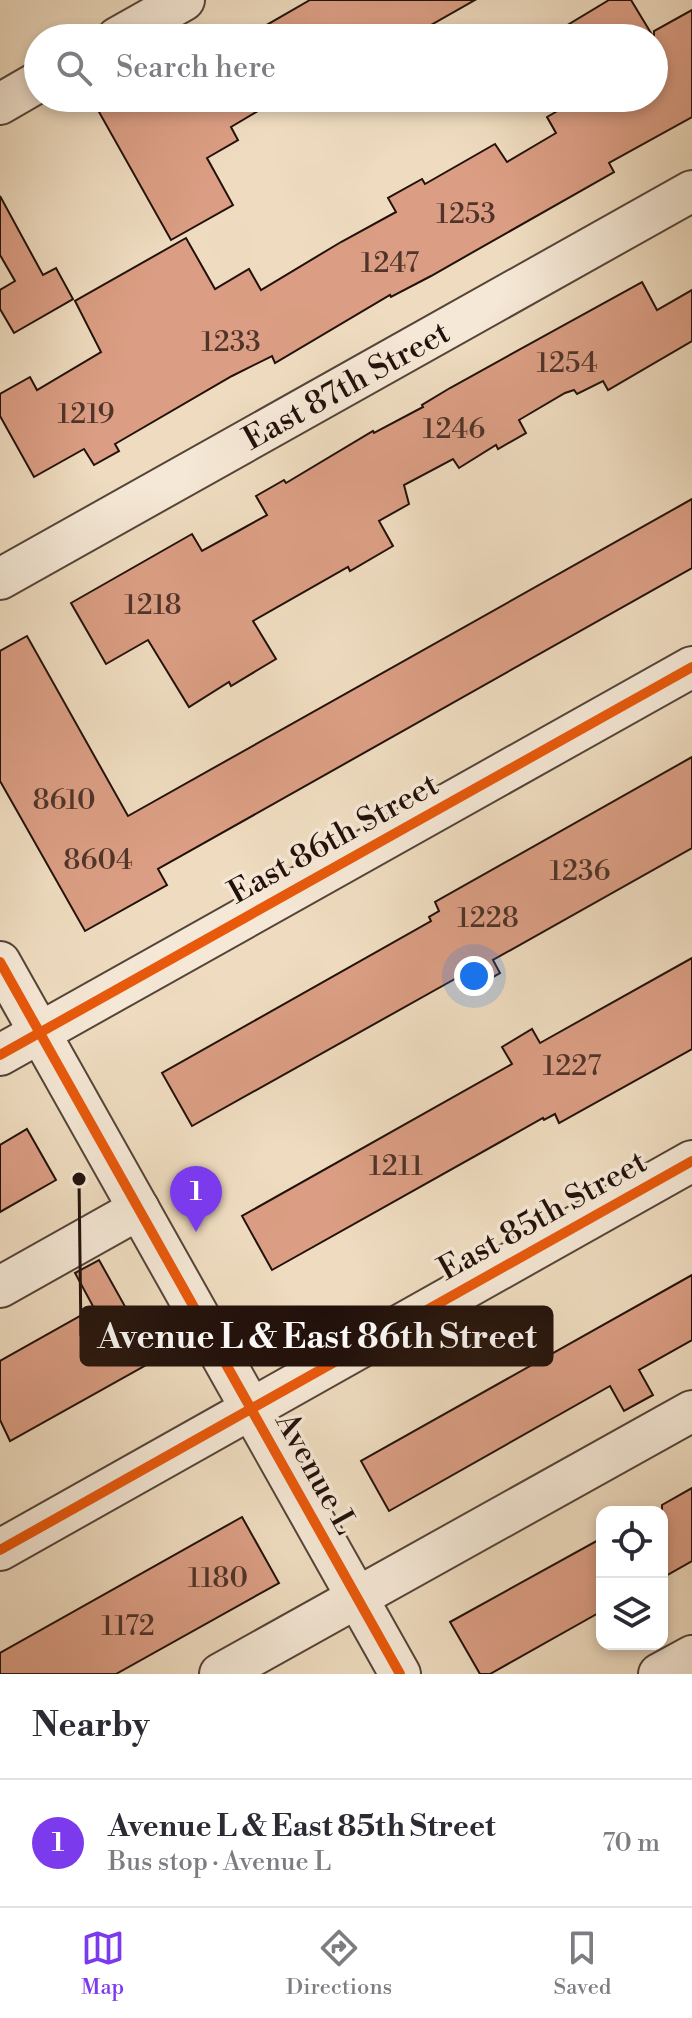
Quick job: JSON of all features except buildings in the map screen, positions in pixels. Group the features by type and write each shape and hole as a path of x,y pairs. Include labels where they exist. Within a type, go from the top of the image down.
{"street":[{"path":"142,24 184,0"},
{"path":"0,104 24,90"},
{"name":"East 87th Street","path":"0,579 692,191"},
{"name":"East 86th Street","path":"0,1055 692,667"},
{"name":"Avenue L","path":"0,962 400,1674"},
{"name":"East 85th Street","path":"0,1550 692,1161"},
{"path":"0,1287 139,1209"},
{"path":"220,1674 692,1411"},
{"path":"659,1674 692,1656"}],"cycle path":[{"path":"0,1055 692,667"},
{"path":"0,962 400,1674"},
{"path":"0,1550 692,1161"}],"place":[{"name":"Avenue L & East 86th Street","path":"79,1179"},
{"name":"Avenue L & East 85th Street","path":"196,1232"}]}
